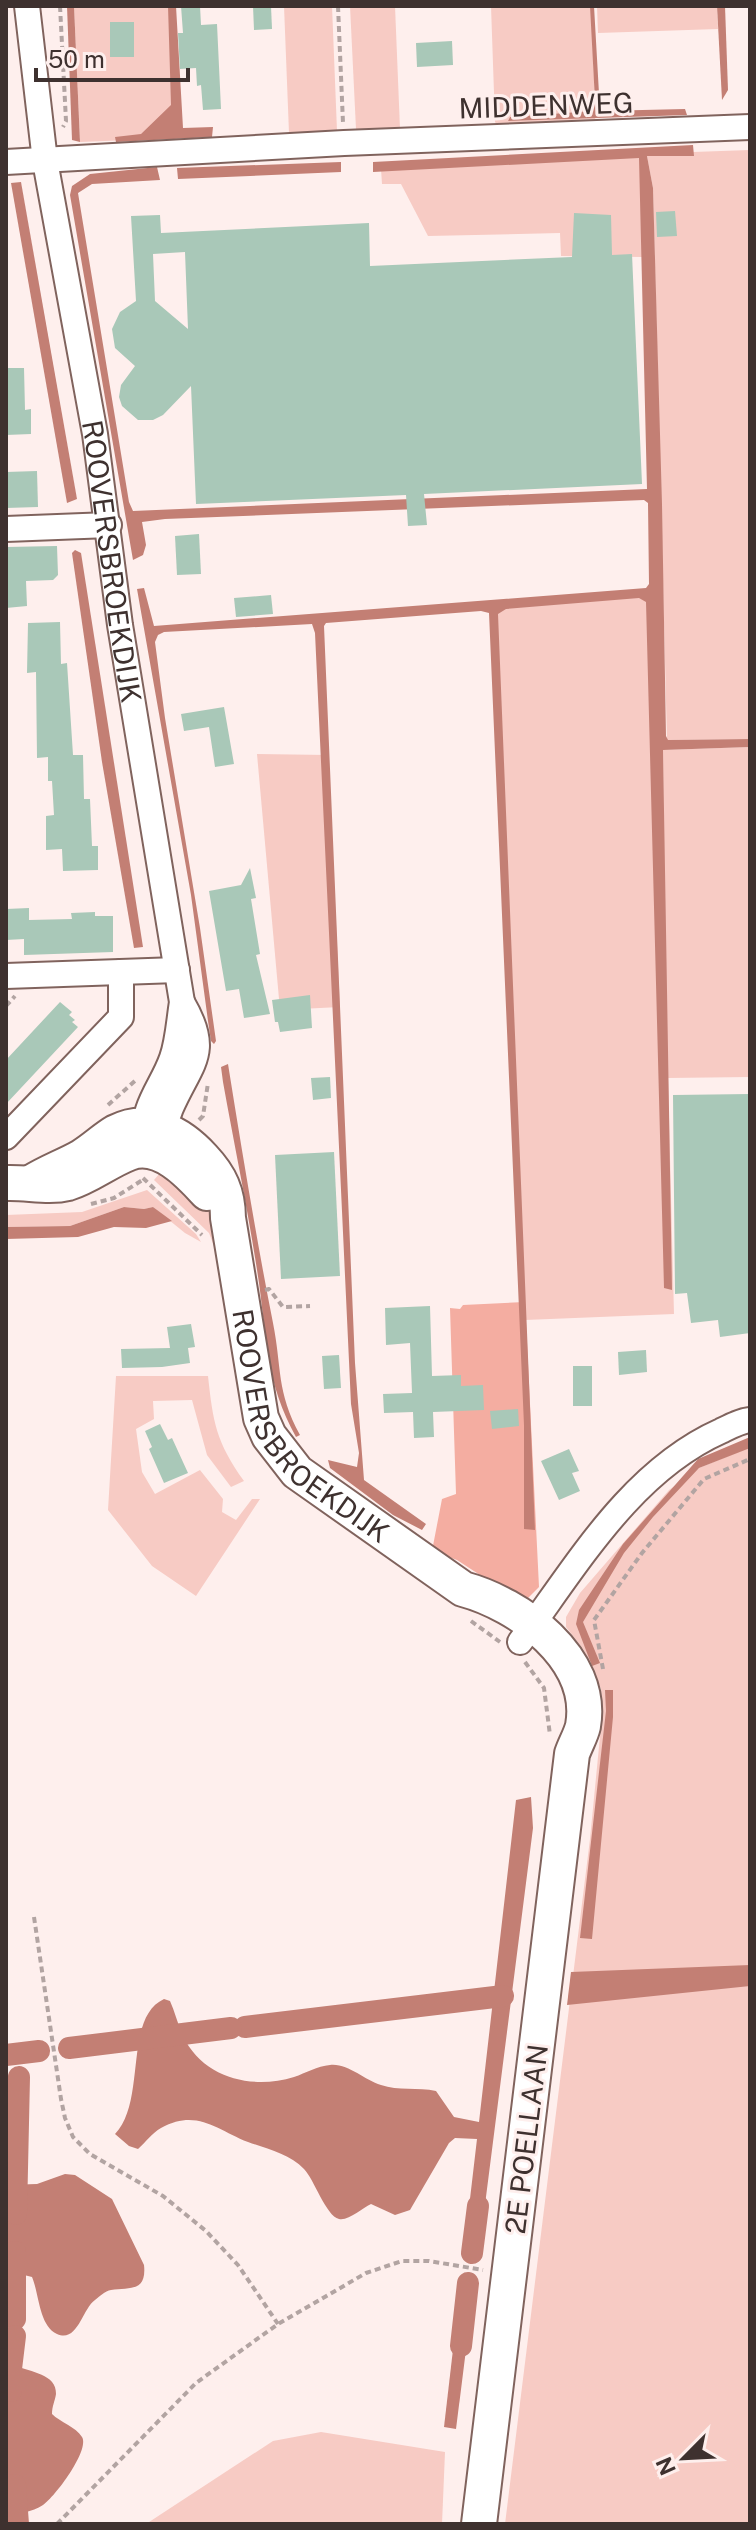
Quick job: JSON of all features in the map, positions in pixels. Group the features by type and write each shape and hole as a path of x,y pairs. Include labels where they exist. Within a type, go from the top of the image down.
{"main road":[{"path":"19,1183 52,1186 67,1183 149,1146"},
{"name":"ROOVERSBROEKDIJK","path":"149,1146 179,1165 228,1218 261,1418 269,1436 297,1472 463,1589 489,1596 525,1641"},
{"name":"2E POELLAAN","path":"479,2524 572,1754 551,1673 525,1641"}],"street":[{"name":"ROOVERSBROEKDIJK","path":"27,6 45,161 95,434 120,625 182,1002 197,1034 197,1055 189,1077 149,1146"},
{"name":"MIDDENWEG","path":"45,161 344,143 750,127"},
{"path":"6,162 45,161"},
{"path":"6,529 109,525"},
{"path":"6,976 177,970"},
{"path":"6,1137 121,1017 121,972"},
{"path":"525,1641 613,1516 670,1460 704,1438 750,1420"}],"path":[{"path":"42,135 59,130 66,121 60,6"},
{"path":"338,6 344,143"},
{"path":"107,1106 139,1077"},
{"path":"149,1146 194,1226"},
{"path":"269,1289 283,1307 310,1306"},
{"path":"604,1668 594,1620 642,1553 704,1479 750,1459"},
{"path":"525,1641 530,1666 544,1688"},
{"path":"34,1917 61,2099 73,2137 90,2154 163,2196 206,2231 238,2265 278,2324"},
{"path":"57,2524 196,2383 278,2324 366,2273 402,2261 429,2261 509,2275"}],"shaded area":[{"path":"67,6 74,6 80,142 72,140"},
{"path":"74,6 173,6 179,138 80,142"},
{"path":"168,6 176,6 183,128 213,127 212,137 116,142 115,137 141,134 171,105"},
{"path":"284,6 332,6 337,131 289,133"},
{"path":"350,6 395,6 400,129 361,132 356,129"},
{"path":"491,6 591,6 595,101 591,111 510,117 508,121 595,118 597,128 501,130 495,122"},
{"path":"590,6 594,6 600,111 685,109 687,115 508,121 510,117 591,111 595,101"},
{"path":"597,6 717,6 718,29 598,33"},
{"path":"717,6 725,6 728,90 722,100"},
{"path":"693,145 694,156 647,156 653,188 666,736 668,740 750,739 750,747 663,750 672,1290 664,1288 646,602 639,598 506,609 498,614 535,1530 524,1529 524,1425 489,613 481,611 326,623 324,626 355,1363 364,1480 426,1524 422,1530 393,1515 330,1468 328,1460 357,1467 359,1453 351,1404 315,633 312,624 164,632 158,635 155,642 200,928 214,1044 211,1041 191,895 137,589 144,588 154,626 646,588 649,584 648,503 644,500 165,519 142,522 146,545 143,555 133,560 70,195 72,186 90,174 157,167 160,180 92,184 78,193 129,502 133,511 647,489 639,158 373,172 373,162"},
{"path":"750,150 750,739 667,740 653,188 647,156 693,156 693,152"},
{"path":"640,157 642,257 561,256 560,233 428,236 401,184 382,184 381,169"},
{"path":"341,162 341,172 178,179 177,168"},
{"path":"21,182 77,499 67,503 11,183"},
{"path":"75,550 81,553 143,947 134,948 102,762 72,553"},
{"path":"650,596 664,899 663,750 750,747 750,1077 668,1078 674,1314 525,1320 495,607"},
{"path":"257,754 328,755 340,1007 280,1010"},
{"path":"228,1064 281,1379 287,1405 300,1435 296,1437 279,1398 269,1362 255,1258 223,1082 221,1067"},
{"path":"165,1167 205,1202 220,1232 217,1254 209,1233 154,1180"},
{"path":"147,1190 201,1242 153,1207 124,1207 70,1226 6,1227 6,1215 82,1212"},
{"path":"124,1207 153,1207 172,1221 146,1228 114,1227 78,1237 6,1239 6,1227 70,1226"},
{"path":"525,1302 539,1587 520,1601 457,1560 432,1551 442,1499 456,1494 450,1308"},
{"path":"116,1376 208,1376 217,1431 227,1455 244,1481 231,1487 207,1455 192,1400 153,1401 154,1419 136,1429 142,1472 155,1494 200,1470 223,1499 222,1512 236,1520 252,1499 260,1499 196,1596 152,1566 108,1510"},
{"path":"750,1437 750,1448 699,1468 624,1553 583,1622 600,1663 592,1666 576,1624 579,1610 623,1544 698,1459"},
{"path":"750,1447 750,2524 505,2524 590,1839 602,1716 601,1689 583,1649 566,1627 566,1617 580,1593 669,1490 699,1468"},
{"path":"605,1690 613,1690 613,1717 592,1939 580,1938 606,1711"},
{"path":"531,1797 533,1828 481,2236 466,2233 477,2139 455,2138 449,2143 410,2210 395,2215 371,2204 339,2219 329,2211 308,2174 298,2164 206,2123 196,2120 174,2122 158,2130 138,2149 129,2146 115,2134 125,2120 130,2102 144,2023 151,2009 164,1999 170,2001 183,2036 192,2050 203,2062 230,2077 246,2081 278,2081 337,2065 388,2087 436,2091 454,2117 479,2122 516,1800"},
{"path":"750,1965 750,1986 567,2005 571,1972"},
{"path":"65,2174 75,2175 112,2199 144,2265 144,2274 135,2287 111,2290 100,2296 90,2304 75,2330 64,2335 57,2334 46,2324 32,2277 24,2275 14,2282 6,2297 6,2185 37,2184"},
{"path":"457,2315 470,2318 456,2429 444,2427"},
{"path":"6,2350 16,2366 52,2382 56,2394 52,2414 79,2433 83,2443 70,2473 43,2505 6,2516"},
{"path":"321,2432 445,2452 442,2524 146,2524 273,2441"}],"building":[{"path":"181,6 200,6 201,25 217,24 221,109 203,110 196,68 180,69 178,33 183,33"},
{"path":"253,6 271,6 272,29 254,30"},
{"path":"110,22 134,22 134,57 110,57"},
{"path":"452,41 453,65 417,67 416,43"},
{"path":"675,211 677,236 657,237 656,212"},
{"path":"574,213 611,215 612,255 632,254 642,484 424,494 427,525 408,526 406,495 196,504 191,386 163,415 153,420 138,420 122,406 119,397 121,385 135,366 115,348 112,329 120,312 136,301 131,216 160,215 161,233 369,223 370,266 572,257","holes":["185,252 188,329 155,301 153,254"]},
{"path":"6,368 24,368 25,410 31,409 31,434 6,435"},
{"path":"37,471 38,507 6,508 6,472"},
{"path":"199,534 201,574 177,575 175,536"},
{"path":"57,546 58,575 53,580 26,581 27,606 6,608 6,547"},
{"path":"271,595 273,614 236,617 234,598"},
{"path":"60,622 61,664 67,663 73,755 83,755 84,799 90,799 92,846 98,846 98,870 63,871 62,849 46,850 46,816 54,815 52,781 48,781 48,757 37,758 36,672 27,673 28,623"},
{"path":"224,707 234,764 215,767 209,727 184,731 181,714"},
{"path":"250,868 256,898 251,899 260,954 256,955 270,1014 244,1018 239,989 226,991 209,891 241,885"},
{"path":"29,908 29,920 72,919 71,913 95,912 95,916 113,916 113,952 24,955 24,939 6,940 6,909"},
{"path":"310,995 312,1028 280,1032 278,1022 275,1022 272,1000"},
{"path":"60,1002 72,1012 69,1015 78,1027 6,1104 6,1060"},
{"path":"330,1077 331,1098 313,1100 311,1078"},
{"path":"750,1094 750,1333 720,1337 718,1320 691,1323 687,1293 675,1294 673,1095"},
{"path":"334,1152 340,1276 281,1279 275,1155"},
{"path":"430,1306 432,1376 461,1375 461,1386 483,1385 484,1410 433,1412 434,1437 414,1438 413,1412 384,1413 383,1394 412,1393 410,1343 386,1345 385,1308"},
{"path":"191,1324 195,1347 188,1348 190,1363 122,1368 121,1349 170,1348 167,1327"},
{"path":"646,1350 647,1372 619,1375 618,1352"},
{"path":"339,1355 341,1388 324,1389 322,1356"},
{"path":"573,1366 592,1366 592,1406 573,1406"},
{"path":"518,1409 519,1426 492,1429 490,1411"},
{"path":"160,1424 168,1440 172,1438 188,1473 164,1483 149,1449 152,1447 145,1431"},
{"path":"569,1449 579,1471 572,1473 580,1491 559,1500 541,1461"}],"waterway":[{"path":"245,2027 503,1996"},
{"path":"69,2048 231,2028"},
{"path":"6,2055 39,2051"},
{"path":"16,2214 19,2077"},
{"path":"472,2253 478,2206"},
{"path":"15,2252 15,2319"},
{"path":"461,2346 468,2283"},
{"path":"11,2391 15,2336"},
{"path":"15,2485 18,2524"}]}
